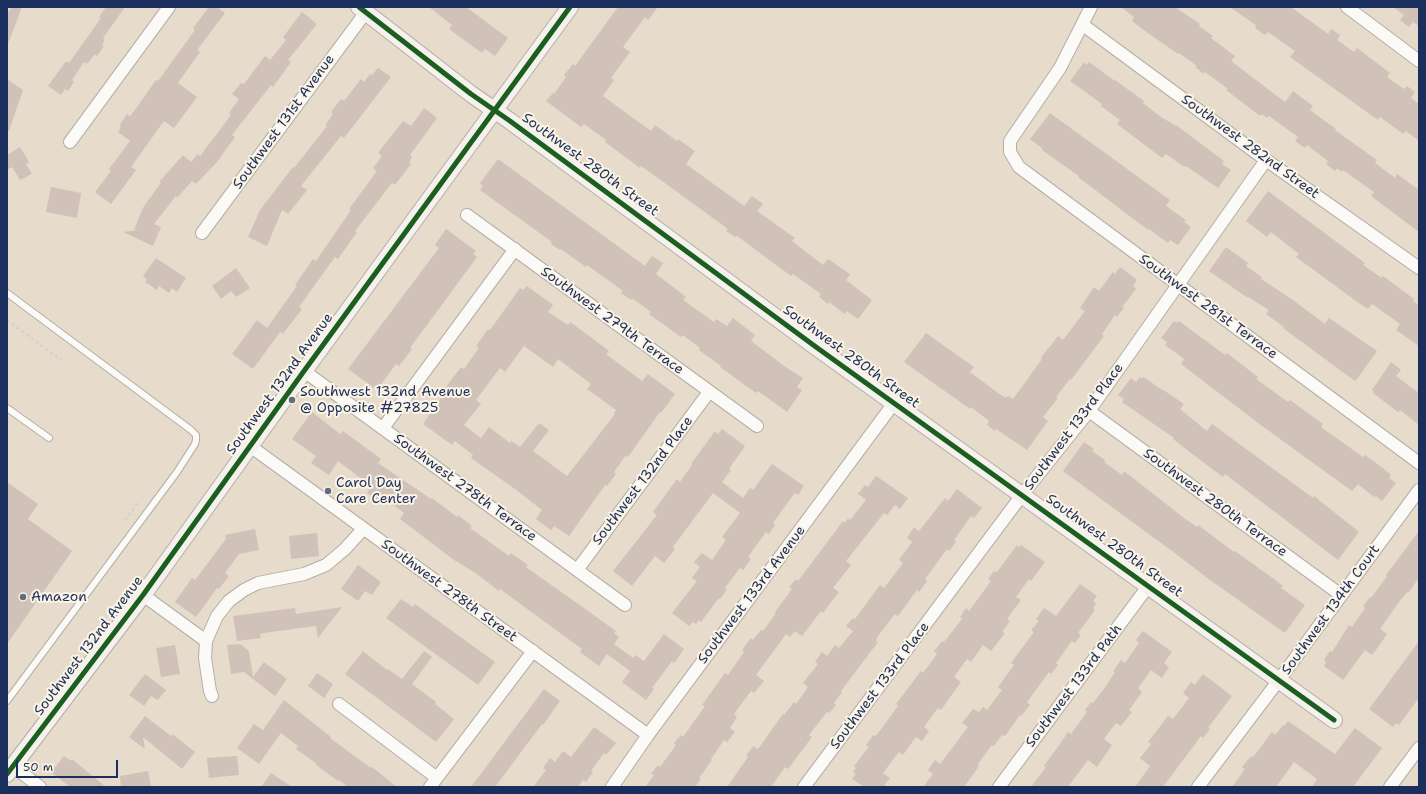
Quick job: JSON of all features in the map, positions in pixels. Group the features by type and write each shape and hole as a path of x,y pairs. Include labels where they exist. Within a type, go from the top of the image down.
{"street":[{"path":"70,142 170,7"},
{"name":"Southwest 132nd Avenue","path":"10,770 143,595 304,371 570,7"},
{"path":"1083,25 1091,7"},
{"path":"1347,7 1419,61"},
{"name":"Southwest 280th Street","path":"363,9 471,94 894,403 1334,720"},
{"name":"Southwest 131st Avenue","path":"202,233 363,9"},
{"name":"Southwest 281st Terrace","path":"1083,25 1060,68 1010,141 1010,152 1019,167 1419,463"},
{"name":"Southwest 282nd Street","path":"1083,25 1266,160 1419,268"},
{"name":"Southwest 133rd Place","path":"804,787 1022,495 1089,411 1266,160"},
{"name":"Southwest 279th Terrace","path":"468,215 757,426"},
{"path":"383,428 515,249"},
{"name":"Southwest 278th Terrace","path":"304,371 625,605"},
{"name":"Southwest 132nd Place","path":"577,570 709,392"},
{"name":"Southwest 133rd Avenue","path":"612,787 648,735 894,403"},
{"name":"Southwest 280th Terrace","path":"1089,411 1341,595"},
{"name":"Southwest 278th Street","path":"250,446 648,735"},
{"name":"Southwest 134th Court","path":"1198,787 1419,490"},
{"path":"212,696 205,658 206,642 217,616 229,601 244,590 258,583 304,574 326,565 345,549 363,529"},
{"name":"Southwest 133rd Path","path":"999,787 1149,586"},
{"path":"143,595 206,642"},
{"path":"339,704 434,782 533,651"},
{"path":"1390,787 1419,748"},
{"path":"10,770 40,787"}],"lane":[{"path":"7,293 190,428 194,433 196,440 177,472 7,701"},
{"path":"7,408 49,438"}],"path":[{"path":"7,320 62,360"},
{"path":"125,520 138,503"}],"building":[{"path":"12,7 22,7 8,44 7,14"},
{"path":"106,7 125,7 103,38 105,40 102,45 104,46 97,56 95,54 87,64 84,62 72,80 74,82 68,91 65,89 61,95 48,86 66,61 69,63 101,18 99,17"},
{"path":"209,7 217,7 225,13 197,50 200,52 178,83 197,97 174,128 164,121 131,167 136,170 111,204 95,192 111,171 109,169 130,141 118,132 121,127 119,126 127,114 130,116 135,110 156,80 158,81 195,30 193,28"},
{"path":"429,7 466,7 508,38 495,56 485,49 482,53 449,29 452,25"},
{"path":"618,7 658,7 648,20 645,17 623,47 630,52 611,78 614,80 603,96 651,131 655,125 677,141 678,139 695,151 686,164 744,206 752,196 763,204 757,211 795,238 792,241 823,265 828,259 850,274 846,280 872,300 858,319 847,311 845,314 829,302 828,304 819,297 821,294 793,274 791,276 737,236 735,237 726,231 728,229 641,166 640,168 584,124 581,127 546,101 553,93 554,94 566,77 564,75 573,64 575,66"},
{"path":"1121,7 1175,7 1200,24 1199,26 1213,36 1211,38 1235,56 1231,61 1285,102 1293,91 1313,106 1310,110 1377,160 1375,163 1395,178 1397,174 1419,190 1419,232 1371,196 1374,192 1343,170 1342,172 1337,168 1335,171 1326,164 1328,161 1307,145 1305,148 1295,141 1298,137 1269,116 1267,118 1262,114 1260,116 1226,90 1228,89 1205,72 1204,74 1195,67 1197,66 1132,21 1134,17"},
{"path":"1230,7 1291,7 1328,34 1331,29 1340,35 1337,40 1354,52 1357,48 1390,73 1387,77 1404,89 1407,86 1415,92 1411,98 1419,104 1419,141 1406,131 1403,134 1380,117 1378,120 1290,57 1295,51 1268,32 1265,35 1255,28 1257,26"},
{"path":"1393,7 1419,7 1419,26 1413,22 1409,27 1400,20 1404,15"},
{"path":"302,12 317,24 288,60 291,62 273,87 271,85 232,135 235,137 217,162 196,184 192,181 177,198 176,196 154,224 161,227 153,246 123,232 138,230 134,229 144,206 161,183 159,182 183,155 191,162 198,154 200,156 231,115 229,113 239,99 232,94 241,83 244,84 265,56 270,60 286,40 283,37"},
{"path":"1084,62 1087,65 1089,62 1115,80 1144,101 1143,103 1161,117 1176,125 1224,161 1222,164 1231,170 1218,188 1166,154 1162,158 1117,124 1120,120 1101,106 1102,104 1070,81"},
{"path":"378,68 391,77 344,138 341,136 301,186 307,190 288,214 282,210 267,246 248,237 260,210 327,126 326,124 333,114 331,112 341,99 344,101 361,79 364,82 370,74 372,75"},
{"path":"7,79 23,90 9,131 7,131"},
{"path":"424,108 437,118 410,155 412,157 409,162 411,164 395,185 392,183 355,231 357,232 338,259 335,257 299,307 302,309 283,334 280,332 253,369 232,354 257,320 267,328 297,286 295,285 313,259 316,261 351,210 349,209 377,171 373,168 382,156 378,153 403,121 411,126"},
{"path":"1050,113 1170,200 1166,206 1186,220 1184,222 1191,227 1178,245 1170,240 1168,243 1149,229 1148,230 1078,177 1079,176 1042,150 1043,149 1030,139"},
{"path":"20,147 29,162 26,164 32,174 20,180 12,167 7,170 7,155"},
{"path":"498,159 645,266 652,256 663,263 656,274 686,297 683,300 714,322 716,319 727,326 733,318 755,335 751,341 803,378 797,387 802,390 787,412 758,391 756,393 720,367 721,366 699,350 700,348 683,335 681,337 649,314 651,312 632,298 631,300 621,293 623,291 587,265 586,267 561,249 560,250 551,244 552,242 480,190 483,186 480,183"},
{"path":"51,187 81,193 77,218 46,212"},
{"path":"1268,191 1365,263 1363,265 1382,278 1383,276 1414,299 1413,301 1419,305 1419,346 1396,330 1400,324 1372,304 1368,309 1356,301 1296,257 1299,254 1271,232 1267,237 1246,221"},
{"path":"446,229 476,251 473,254 477,257 410,348 412,349 399,366 396,364 377,390 348,369 439,248 435,245"},
{"path":"1226,247 1248,263 1246,266 1262,277 1261,279 1325,324 1329,318 1377,351 1355,381 1266,314 1269,310 1248,298 1209,271"},
{"path":"156,258 186,278 177,292 172,288 169,293 159,286 157,290 145,282 147,279 143,276"},
{"path":"1120,267 1137,280 1133,286 1136,289 1122,307 1124,308 1117,317 1115,315 1102,334 1104,336 1071,380 1070,379 1056,397 1058,398 1043,417 1048,421 1027,450 996,429 995,431 987,425 989,421 971,407 970,409 904,362 926,333 974,367 970,372 998,393 1006,398 1008,396 1013,399 1042,359 1041,358 1048,348 1058,336 1063,340 1085,311 1080,308 1094,287 1099,291 1113,272 1115,274"},
{"path":"236,268 250,288 236,297 231,291 221,299 212,286"},
{"path":"527,286 553,305 548,312 568,325 570,322 596,341 609,351 606,354 642,381 648,374 675,394 661,413 660,412 628,457 626,455 614,472 616,474 607,486 605,485 569,536 554,526 551,530 536,519 542,510 471,458 473,455 455,441 452,445 423,424 441,398 439,396 461,367 464,369 479,348 476,346 488,329 490,330 520,288 523,290","holes":["524,346 553,367 558,359 591,384 587,389 616,410 614,413 615,414 567,476 533,451 549,430 539,423 520,447 511,441 510,443 489,427 481,438 464,425 481,404 476,400 500,368 505,372"]},
{"path":"1174,321 1177,323 1179,321 1225,355 1227,353 1258,377 1256,379 1288,402 1290,400 1323,424 1321,427 1363,457 1365,455 1391,475 1389,478 1396,483 1382,501 1376,496 1374,497 1358,484 1352,491 1262,426 1181,364 1184,359 1165,345 1167,342 1161,338"},
{"path":"1391,362 1401,370 1396,376 1419,393 1419,425 1400,410 1398,412 1373,393 1374,392 1372,390"},
{"path":"1140,377 1142,379 1144,377 1184,404 1180,409 1207,431 1212,424 1313,498 1314,496 1359,532 1338,560 1225,474 1223,477 1173,439 1174,438 1122,402 1124,399 1118,395 1131,378 1136,382"},
{"path":"312,412 340,434 343,431 381,459 378,463 431,499 432,498 457,517 458,515 472,526 470,528 509,556 511,553 528,565 526,567 616,631 614,633 619,637 614,644 633,658 636,655 644,661 664,634 684,649 674,663 672,661 652,688 654,689 646,700 622,682 630,671 607,654 599,666 580,652 582,649 500,589 499,591 474,572 454,560 400,519 404,513 387,500 384,505 367,493 371,486 338,461 329,475 311,463 316,456 292,439"},
{"path":"722,429 745,446 722,482 743,498 750,488 753,490 772,464 804,486 798,495 795,493 786,505 773,523 775,525 769,534 766,532 748,557 751,559 743,570 740,568 725,588 727,590 720,599 719,598 701,622 699,620 696,624 693,622 689,626 672,613 697,581 692,578 700,567 694,562 702,553 712,560 726,540 722,537 740,513 713,493 673,547 675,549 664,563 655,556 632,586 613,571 657,515 653,512 677,479 680,482 715,431 718,434"},
{"path":"1084,442 1094,449 1092,451 1105,460 1104,462 1122,475 1124,471 1184,518 1197,527 1198,525 1274,579 1283,586 1281,588 1305,605 1285,633 1210,580 1063,471"},
{"path":"876,476 908,498 900,509 895,505 887,515 884,513 846,561 851,565 833,588 839,592 823,613 821,611 802,636 795,631 790,637 786,634 756,675 764,681 754,693 751,691 734,714 737,717 730,728 735,732 727,742 724,740 699,778 701,779 695,787 645,787 654,775 651,774 658,765 660,767 676,745 674,743 681,735 683,737 705,706 702,705 725,673 728,675 744,652 742,650 751,638 753,640 761,630 763,631 776,613 775,612 792,589 789,587 796,579 798,581 843,521 845,523 848,518 850,520 866,500 858,494 865,485 868,487"},
{"name":"Amazon","path":"7,482 38,504 28,519 72,551 7,644"},
{"path":"957,489 982,508 974,518 971,516 954,540 956,542 949,551 947,549 925,579 927,581 919,592 917,590 898,616 895,614 878,636 876,641 878,642 841,691 842,692 834,703 836,705 829,713 827,712 809,735 812,737 788,769 785,767 771,787 727,787 748,757 746,756 753,746 758,749 783,714 784,715 794,702 796,704 808,687 803,683 818,664 815,662 822,652 827,656 835,645 839,648 853,631 846,626 853,618 855,619 880,585 884,588 903,563 899,560 912,542 907,538 914,527 919,531 945,498 948,501"},
{"path":"255,529 259,550 239,554 225,573 229,576 219,589 217,588 196,617 175,602 192,578 195,580 226,539 225,535"},
{"path":"1419,531 1419,578 1399,602 1380,629 1387,634 1381,643 1372,655 1365,650 1343,680 1324,666 1326,662 1324,660 1330,651 1332,652 1349,625 1352,627 1365,608 1363,606 1370,597 1371,598 1387,576 1386,575"},
{"path":"317,533 319,556 291,559 289,536"},
{"path":"1017,545 1019,547 1021,545 1045,562 1031,581 1029,579 1016,597 1021,600 1007,619 1010,621 1002,632 1005,633 991,651 983,645 971,662 967,659 954,677 961,682 941,710 938,708 924,727 929,731 922,741 916,737 903,755 899,752 883,773 890,778 883,787 864,787 852,779 856,774 853,772 856,768 854,766 869,747 866,745 873,735 876,736 898,706 896,704 921,671 923,673 937,654 934,651 942,641 944,642 962,619 960,617 966,608 969,611 991,581 988,579 994,571 997,572"},
{"path":"358,565 381,582 372,595 365,591 358,601 341,589"},
{"path":"1080,584 1097,596 1093,601 1096,603 1093,608 1095,610 1078,633 1081,635 1075,643 1072,641 1056,663 1058,665 1051,674 1049,672 1027,702 1030,705 1021,716 1020,715 1005,736 1002,735 994,746 992,745 964,787 923,787 933,774 928,770 935,760 940,764 968,727 962,723 973,709 979,712 983,707 987,710 1002,690 998,687 1014,665 1011,663 1034,632 1031,630 1039,621 1036,619 1044,608 1056,616"},
{"path":"401,599 413,607 415,604 495,662 478,685 386,618"},
{"path":"342,607 318,638 316,626 264,633 260,634 261,638 237,641 233,616 295,608 296,614"},
{"path":"1143,631 1172,652 1164,663 1169,667 1162,678 1151,670 1138,688 1142,692 1129,710 1132,712 1121,726 1116,723 1104,739 1112,745 1097,767 1088,760 1068,787 1031,787 1046,767 1044,766 1068,732 1071,734 1087,712 1085,710 1091,702 1093,703 1106,686 1115,672 1113,671 1121,660 1125,663 1139,643 1136,640"},
{"path":"1419,641 1419,698 1399,725 1396,723 1393,727 1369,709"},
{"path":"240,644 249,651 253,677 264,662 287,679 275,696 244,672 231,674 227,645"},
{"path":"175,645 180,674 161,677 156,648"},
{"path":"363,651 387,670 388,669 402,679 424,651 432,657 412,684 436,702 435,704 454,719 436,742 345,674"},
{"path":"317,673 333,684 324,698 308,686"},
{"path":"145,674 166,690 158,700 151,696 144,706 129,695"},
{"path":"1203,674 1232,696 1208,728 1210,729 1203,738 1201,736 1163,787 1135,787 1150,766 1140,758 1151,744 1148,742 1168,716 1173,719 1189,698 1183,693 1191,682 1195,685"},
{"path":"544,689 560,701 543,725 542,724 495,787 471,787"},
{"path":"284,700 331,737 330,738 371,768 372,767 397,787 348,787 296,749 298,746 281,733 259,764 237,748 254,724 263,730"},
{"path":"145,716 195,752 182,769 143,737 145,749 129,737"},
{"path":"1288,721 1335,754 1355,728 1382,748 1353,787 1312,787 1317,779 1294,762 1276,787 1232,787 1245,769 1242,767 1251,756 1253,757 1272,732 1275,735"},
{"path":"594,727 616,743 606,755 604,753 591,771 593,772 586,782 583,780 578,787 533,787 546,770 543,768 550,758 555,762 563,751 571,757"},
{"path":"64,756 71,761 72,759 106,787 70,787 51,772"},
{"path":"237,756 239,775 209,778 207,758"},
{"path":"148,771 151,787 121,787 120,776"},
{"path":"271,773 292,787 261,787"}],"cycle path":[{"path":"359,7 471,94 510,121 816,347 1334,720"},
{"path":"7,774 143,595 304,371 570,7"}],"place":[{"name":"Southwest 132nd Avenue @ Opposite #27825","path":"292,400"},
{"name":"Carol Day Care Center","path":"328,491"},
{"name":"Amazon","path":"23,597"}]}
